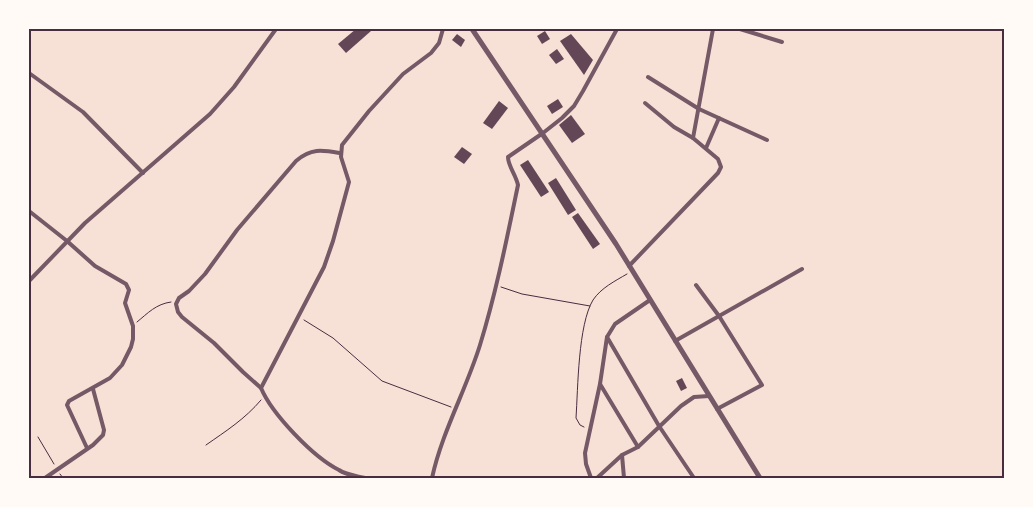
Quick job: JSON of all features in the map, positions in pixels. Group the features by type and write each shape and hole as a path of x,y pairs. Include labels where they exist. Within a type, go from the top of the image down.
{"street":[{"path":"29,280 85,223 210,114 234,87 276,29"},
{"path":"261,388 324,267 350,182 340,153 342,146 369,111 403,74 432,52 439,43 443,29"},
{"path":"472,29 543,133 630,268 760,478"},
{"path":"432,478 436,460 480,345 495,285 518,185 508,157 543,133 574,106 584,91 616,29"},
{"path":"693,138 713,29"},
{"path":"740,29 782,42"},
{"path":"29,73 83,112 142,172"},
{"path":"648,77 699,109 767,140"},
{"path":"630,268 718,173 721,167 721,163 706,148 674,127 645,103"},
{"path":"706,148 718,118"},
{"path":"340,153 315,151 304,154 296,161 283,174 205,274 178,298 176,307 182,317 214,343 261,388 278,415 312,451 340,471 365,478"},
{"path":"29,211 95,266 128,286 129,290 125,303 133,326 131,347 122,365 116,373 93,389 69,401 67,405 87,448"},
{"path":"675,341 802,270"},
{"path":"696,285 719,316 762,384 717,409"},
{"path":"591,478 584,453 600,384 608,337 615,324 650,300"},
{"path":"608,337 659,426 694,478"},
{"path":"600,384 638,447"},
{"path":"45,478 101,439 104,432 93,389"},
{"path":"597,478 622,455 638,447 659,426 694,397 709,396"},
{"path":"622,455 624,478"}],"path":[{"path":"590,430 580,425 576,418 579,368 585,320 601,290 630,268"},
{"path":"495,285 522,294 591,306"},
{"path":"133,326 154,307 177,301"},
{"path":"298,316 333,338 382,381 456,409"},
{"path":"206,445 244,419 265,396"},
{"path":"38,437 63,478"}],"building":[{"path":"356,29 370,29 371,31 346,53 338,44"},
{"path":"545,31 550,39 542,44 537,36"},
{"path":"457,34 465,40 461,47 452,40"},
{"path":"571,34 593,60 584,75 560,41"},
{"path":"557,49 564,59 556,64 549,55"},
{"path":"558,99 563,107 552,114 547,106"},
{"path":"499,101 508,108 492,129 483,123"},
{"path":"571,115 585,134 572,143 559,125"},
{"path":"462,147 472,154 464,164 454,157"},
{"path":"528,160 549,192 541,197 520,165"},
{"path":"556,178 576,210 568,215 548,183"},
{"path":"578,213 600,244 593,249 572,217"},
{"path":"682,378 687,388 681,391 676,381"}]}
